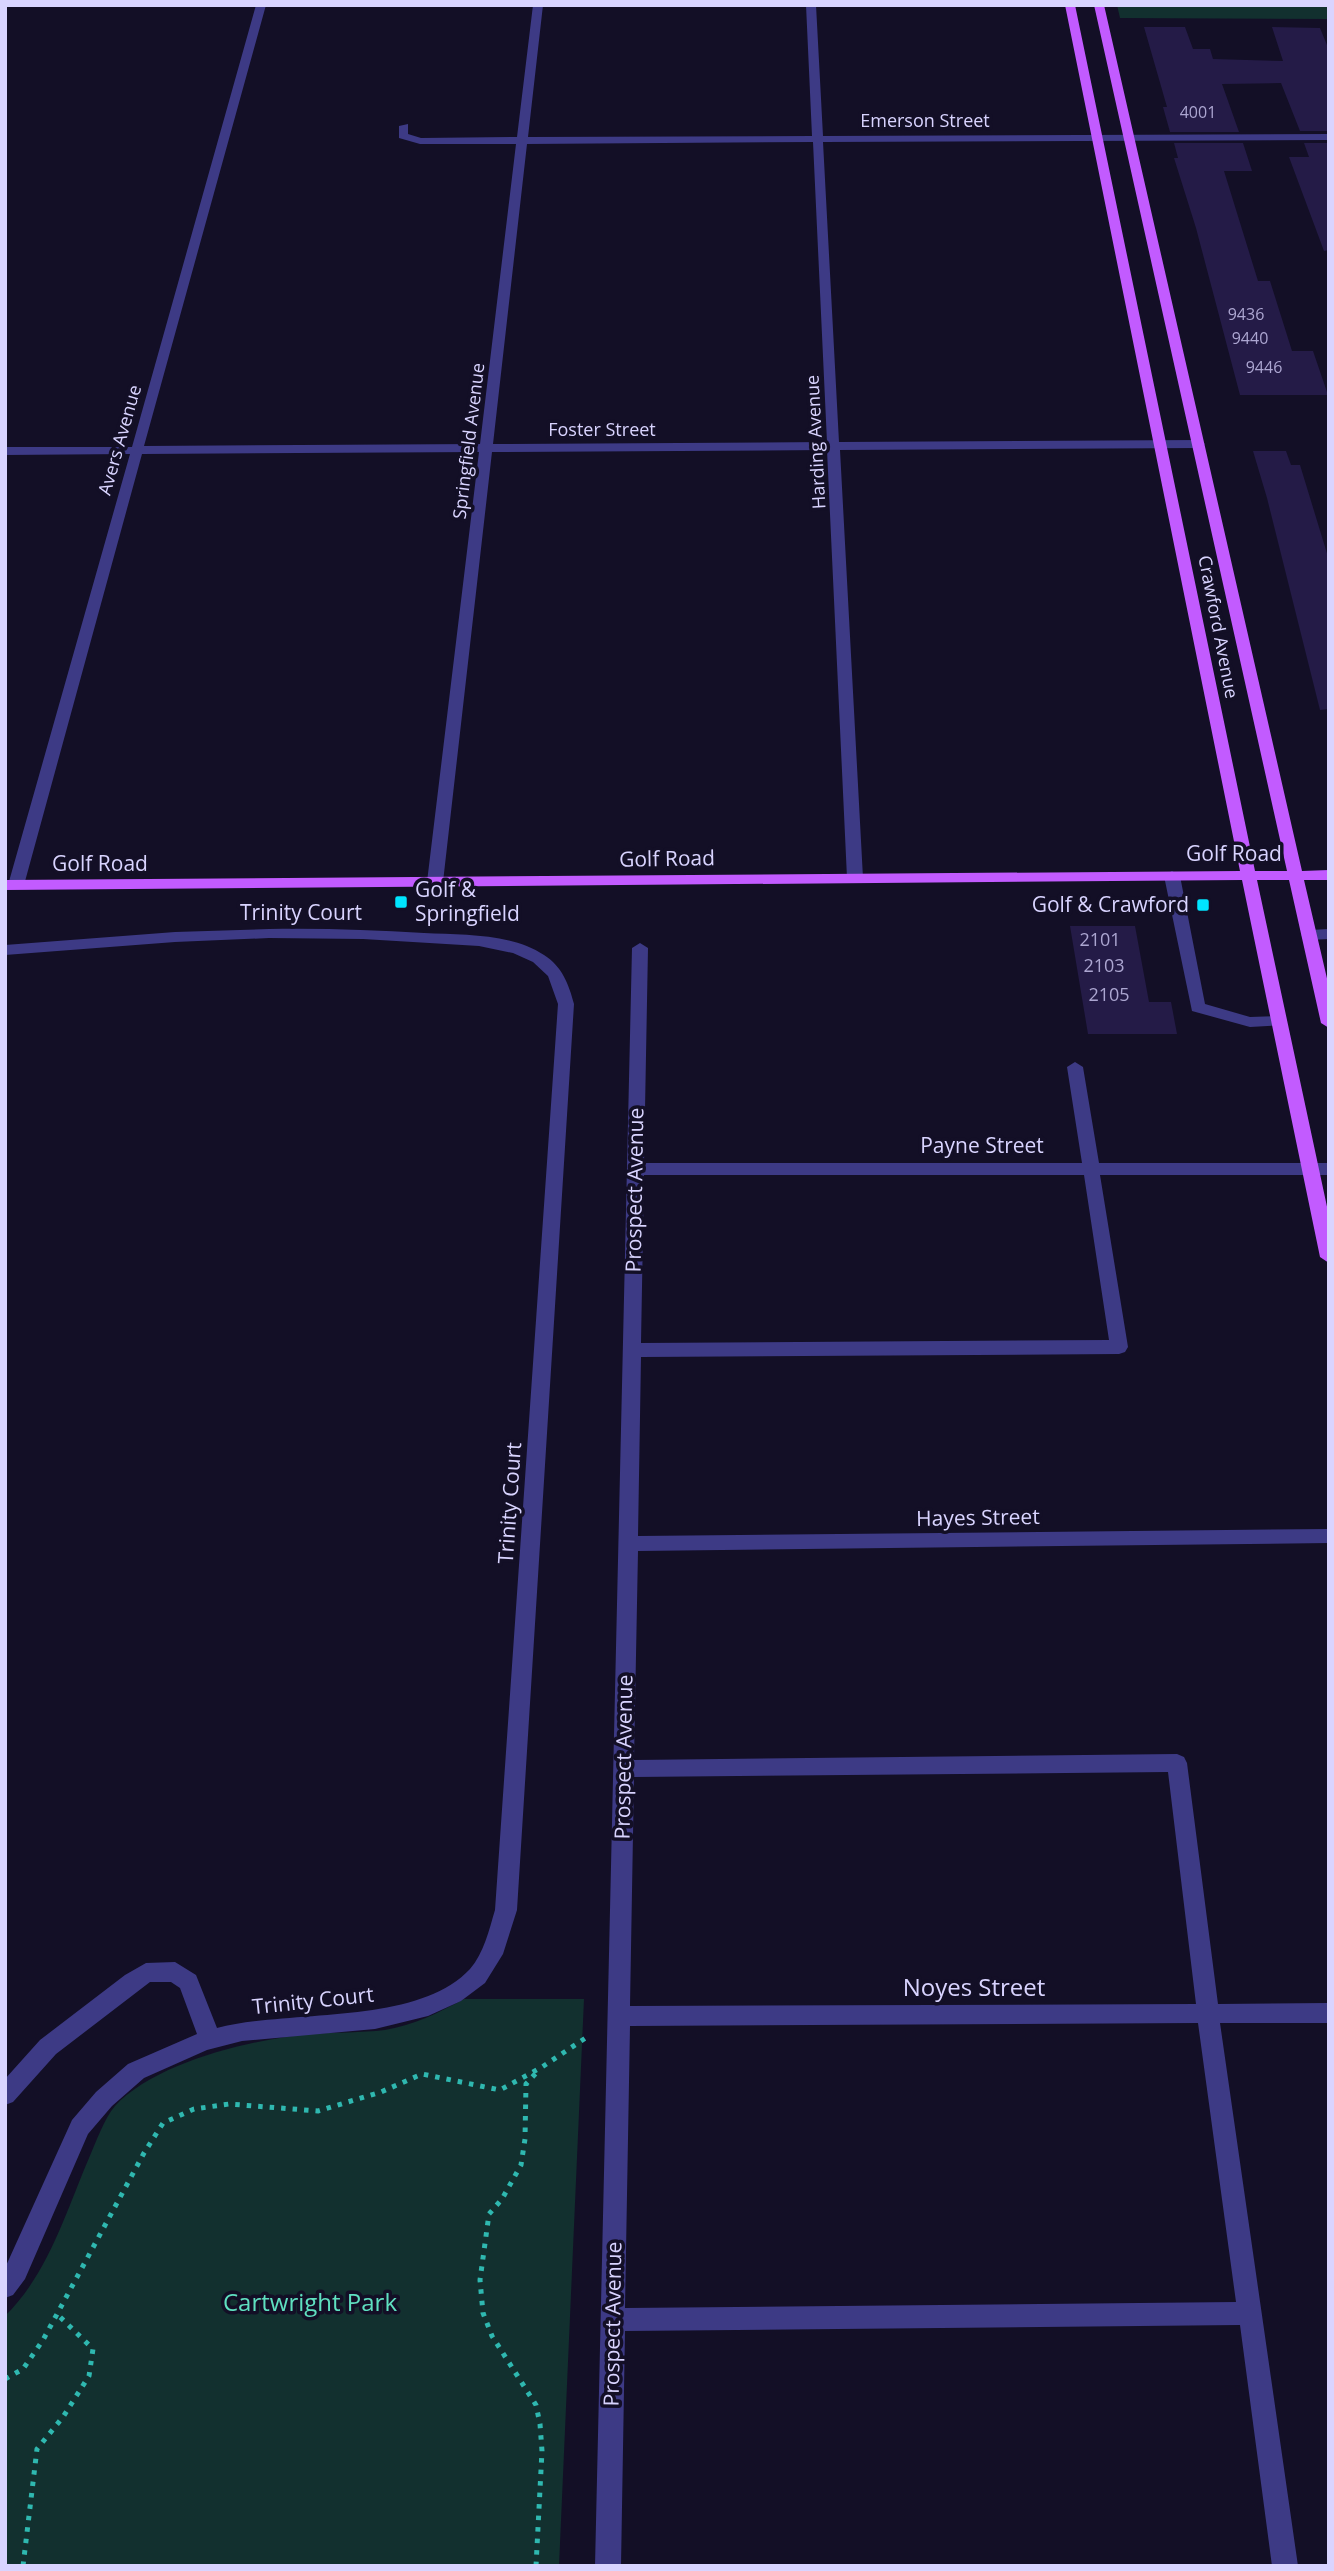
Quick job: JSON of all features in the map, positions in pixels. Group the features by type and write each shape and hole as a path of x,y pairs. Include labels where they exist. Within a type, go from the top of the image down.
{"main road":[{"name":"Crawford Avenue","path":"1070,5 1201,638 1246,875 1329,1257"},
{"name":"Crawford Avenue","path":"1099,5 1295,875 1325,988 1329,1023"},
{"name":"Golf Road","path":"11,885 1329,875"}],"street":[{"name":"Avers Avenue","path":"11,885 261,5"},
{"name":"Springfield Avenue","path":"435,882 538,5"},
{"name":"Harding Avenue","path":"811,5 820,139 855,878"},
{"name":"Emerson Street","path":"404,126 403,136 408,140 1329,137"},
{"name":"Foster Street","path":"5,452 1199,444"},
{"path":"1172,876 1198,1007 1250,1022 1278,1021"},
{"name":"Trinity Court","path":"5,950 86,947 172,937 258,934 404,937 483,942 529,953 548,964 562,988 566,1004 506,1909 492,1954 477,1976 453,1994 420,2009 375,2019 242,2031 210,2039 170,2054 136,2071 104,2099 80,2127 17,2271 5,2287"},
{"path":"1309,935 1329,934"},
{"name":"Prospect Avenue","path":"608,2566 640,948"},
{"path":"632,1350 1119,1347 1075,1068"},
{"name":"Payne Street","path":"635,1169 1329,1169"},
{"name":"Hayes Street","path":"628,1544 1329,1536"},
{"path":"624,1769 1177,1763 1208,2013 1285,2566"},
{"path":"5,2095 48,2048 146,1973 175,1972 188,1982 210,2039"},
{"name":"Noyes Street","path":"619,2016 1329,2012"},
{"path":"613,2320 1250,2313"}],"path":[{"path":"5,2379 11,2378 27,2363 163,2123 194,2109 229,2104 318,2111 381,2092 422,2074 500,2090 542,2067 619,2016"},
{"path":"536,2566 542,2451 540,2424 536,2405 492,2336 483,2313 480,2280 489,2214 502,2199 521,2165 526,2084 542,2067"},
{"path":"23,2566 37,2449 63,2417 89,2376 93,2349 57,2314"}],"green space":[{"path":"1117,5 1329,5 1329,19 1120,18"},
{"name":"Cartwright Park","path":"464,1999 584,1999 559,2566 5,2566 5,2316 33,2281 44,2262 64,2221 100,2131 115,2106 133,2090 155,2077 207,2055 288,2037 396,2028 426,2018"}],"building":[{"path":"1144,27 1185,27 1193,49 1210,49 1213,59 1283,61 1272,27 1320,28 1329,50 1329,131 1300,131 1281,83 1222,84 1239,132 1170,132 1163,107 1167,107"},
{"path":"1174,143 1243,143 1252,171 1224,171 1258,281 1270,281 1292,351 1313,351 1328,395 1240,395 1196,228 1174,158 1178,158"},
{"path":"1304,143 1329,143 1329,250 1324,251 1289,157 1309,157"},
{"path":"1253,451 1286,451 1291,465 1300,465 1329,560 1329,709 1320,710"},
{"path":"1070,926 1135,926 1149,1002 1171,1002 1177,1034 1088,1034"}],"place":[{"name":"Golf & Springfield","path":"401,902"},
{"name":"Golf & Crawford","path":"1203,905"}]}
